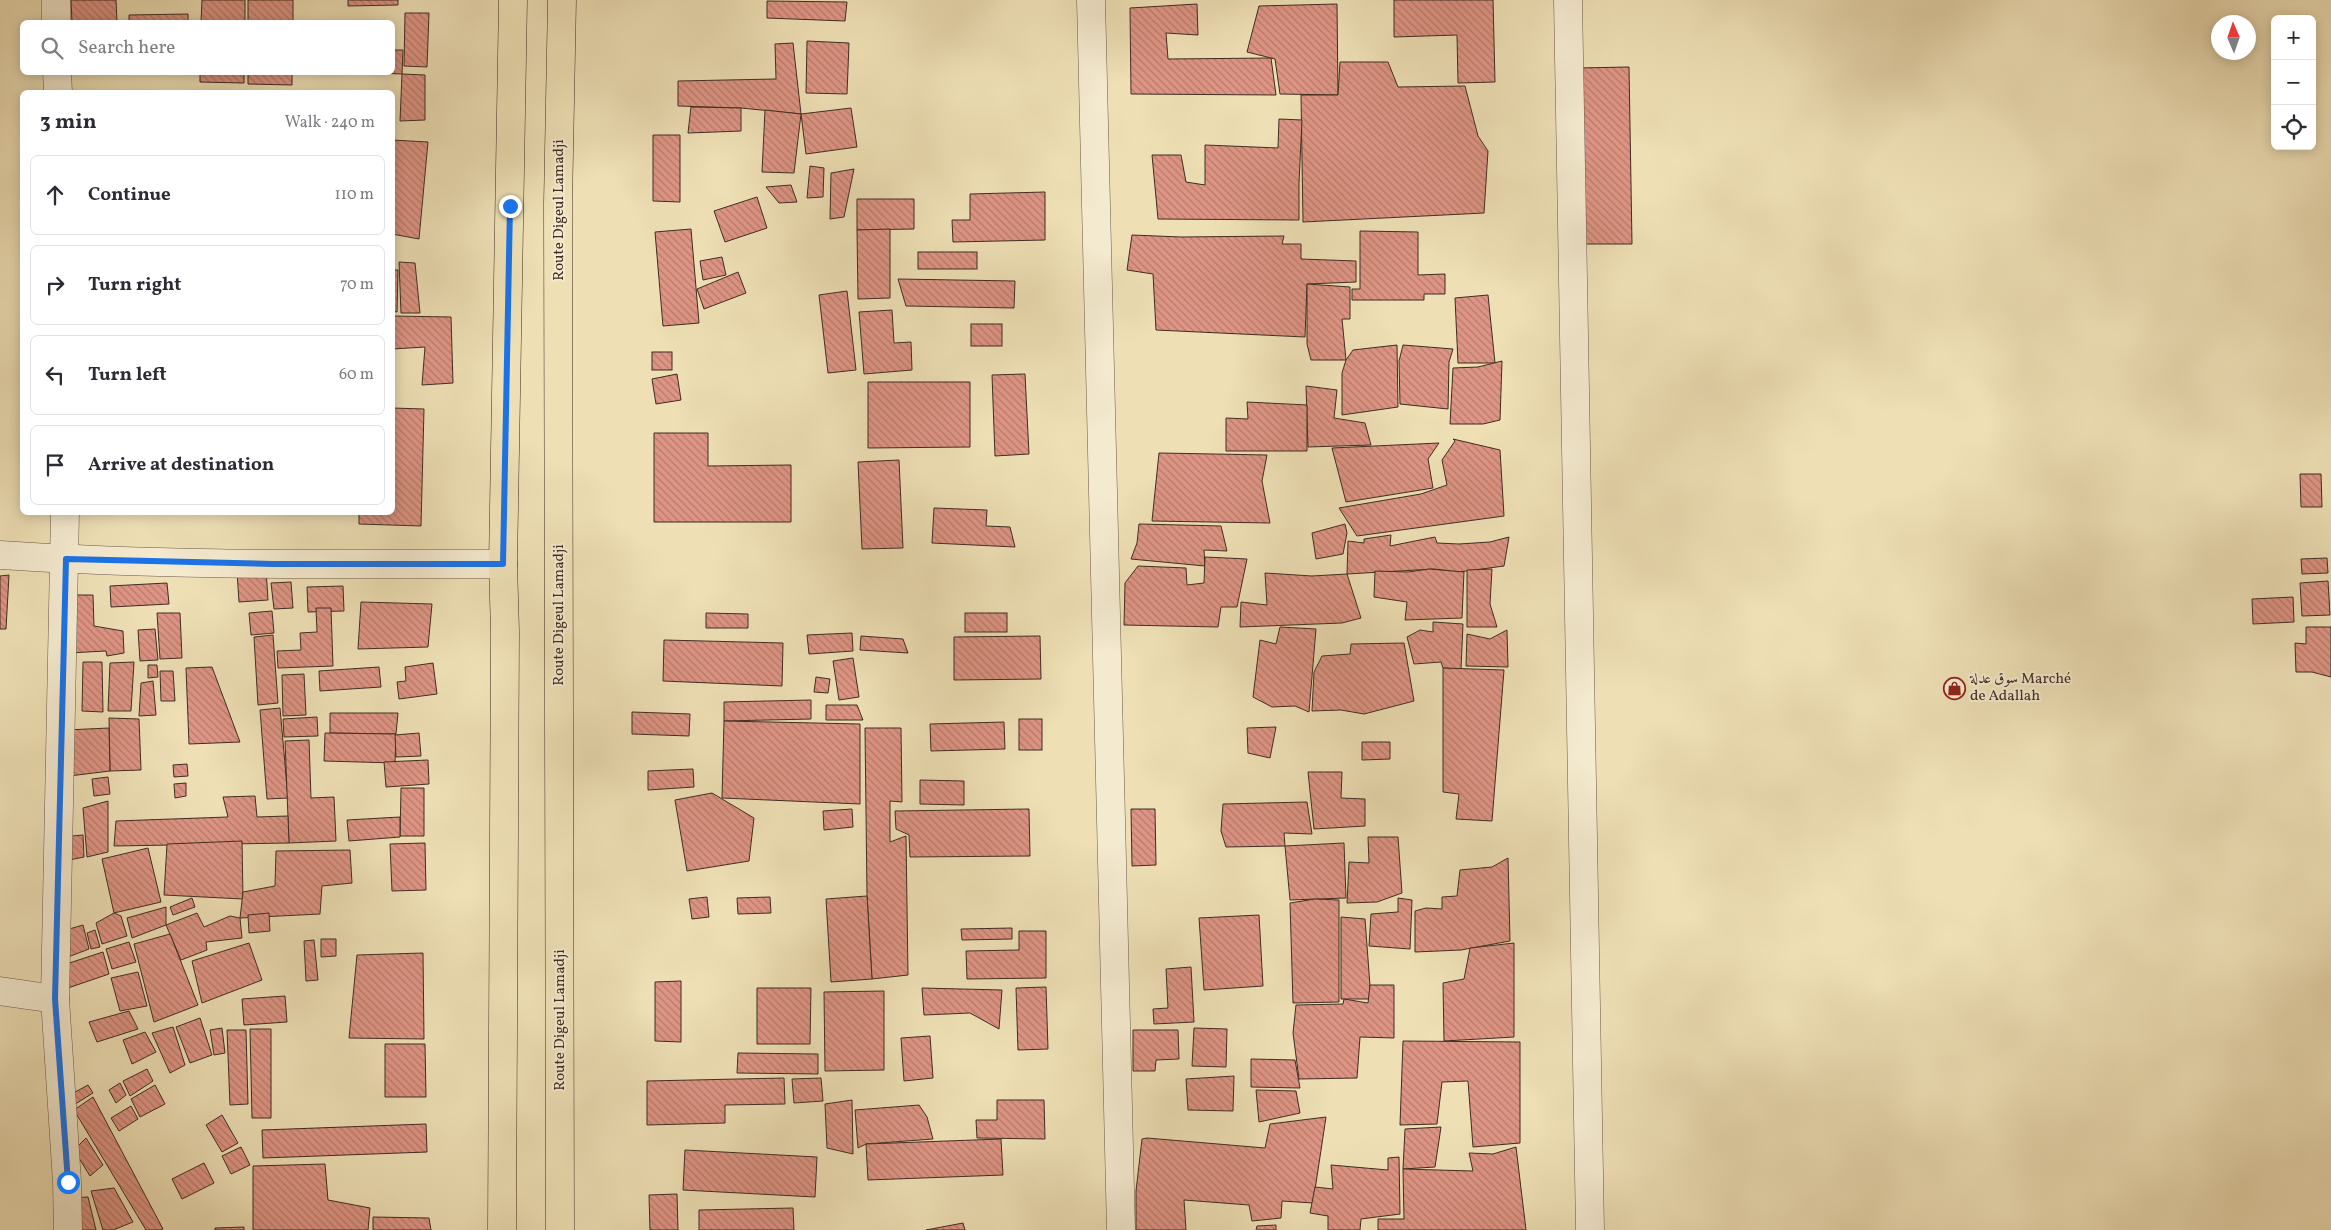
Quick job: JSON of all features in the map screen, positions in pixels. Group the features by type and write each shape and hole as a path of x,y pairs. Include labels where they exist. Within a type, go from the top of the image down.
{"main road":[{"path":"502,1230 505,642 503,564 513,0"},
{"name":"Route Digeul Lamadji","path":"560,1230 558,203 562,0"}],"street":[{"path":"56,0 56,20"},
{"path":"1091,0 1121,1230"},
{"path":"1568,0 1590,1230"},
{"path":"57,75 58,90"},
{"path":"65,515 66,559 55,999 68,1182 68,1230"},
{"path":"0,555 66,559 272,564 503,564"},
{"path":"0,991 55,999"}],"building":[{"path":"71,0 116,0 117,20 72,20"},
{"path":"202,0 245,0 245,20 201,20"},
{"path":"248,0 293,0 293,20 248,20"},
{"path":"348,0 398,0 398,5 348,6"},
{"path":"1394,0 1493,0 1495,82 1458,83 1457,35 1394,37"},
{"path":"767,1 847,2 845,21 767,18"},
{"path":"1197,4 1198,35 1166,33 1168,59 1271,58 1276,95 1131,94 1130,8"},
{"path":"1337,4 1338,95 1280,94 1275,59 1247,52 1259,6"},
{"path":"405,13 429,13 427,67 404,66"},
{"path":"188,14 188,20 129,20 129,15"},
{"path":"807,41 849,43 847,94 806,93"},
{"path":"793,43 801,114 741,108 678,106 678,81 776,79 775,44"},
{"path":"395,50 403,50 402,74 395,74"},
{"path":"1340,62 1388,62 1398,87 1465,86 1478,136 1488,151 1484,213 1303,222 1301,95 1338,95"},
{"path":"1629,67 1632,244 1581,244 1578,68"},
{"path":"402,74 425,75 425,120 400,121"},
{"path":"200,75 244,75 244,83 200,82"},
{"path":"248,75 292,75 292,85 248,84"},
{"path":"691,107 741,108 741,131 688,133"},
{"path":"851,108 857,147 806,154 801,114"},
{"path":"765,110 801,114 794,173 762,172"},
{"path":"1279,119 1302,120 1299,220 1158,219 1152,155 1181,155 1186,182 1205,185 1205,145 1278,148"},
{"path":"653,135 680,135 680,202 653,201"},
{"path":"395,140 428,142 419,239 395,235"},
{"path":"810,166 824,168 823,197 807,198"},
{"path":"854,169 844,217 830,219 831,173"},
{"path":"791,185 797,202 779,203 766,187"},
{"path":"1045,192 1045,240 953,242 952,220 970,220 970,194"},
{"path":"757,197 767,228 725,242 714,211"},
{"path":"857,199 914,199 914,229 857,230"},
{"path":"691,229 699,323 663,326 655,232"},
{"path":"890,229 890,298 858,299 857,230"},
{"path":"1360,231 1418,232 1418,275 1445,274 1445,294 1424,294 1424,300 1352,300 1352,289 1360,289"},
{"path":"1132,235 1181,237 1284,236 1282,244 1301,244 1301,259 1356,261 1356,282 1307,284 1305,337 1156,330 1153,274 1127,270"},
{"path":"918,252 977,252 977,269 918,269"},
{"path":"722,257 726,275 703,280 700,261"},
{"path":"399,262 415,263 420,313 401,313"},
{"path":"395,270 398,270 397,312 395,312"},
{"path":"738,272 746,293 704,309 697,289"},
{"path":"898,279 1015,281 1014,308 906,306"},
{"path":"1307,284 1350,287 1350,319 1342,319 1346,360 1311,360 1307,344"},
{"path":"847,291 856,370 828,373 819,295"},
{"path":"1488,295 1495,363 1458,363 1455,298"},
{"path":"892,310 894,343 911,342 912,370 864,374 859,312"},
{"path":"395,316 451,317 453,383 422,385 425,347 395,349"},
{"path":"971,324 1002,324 1002,346 971,346"},
{"path":"1397,345 1398,407 1342,415 1342,373 1346,360 1353,350"},
{"path":"1403,345 1453,349 1449,362 1448,409 1400,404 1399,361"},
{"path":"652,352 672,352 672,370 652,370"},
{"path":"1502,361 1500,420 1483,424 1450,424 1453,368 1478,367"},
{"path":"677,374 681,400 656,404 652,379"},
{"path":"1025,374 1029,454 995,456 992,375"},
{"path":"868,382 970,382 970,447 868,448"},
{"path":"1306,386 1337,390 1334,418 1365,423 1371,445 1308,447"},
{"path":"1247,402 1307,405 1307,451 1226,451 1226,418 1248,419"},
{"path":"395,408 424,409 421,526 359,524 359,515 395,515"},
{"path":"654,433 708,433 708,466 791,465 791,522 654,522"},
{"path":"1453,439 1500,450 1504,516 1357,536 1339,508 1421,494 1447,485 1442,460 1455,441"},
{"path":"1439,443 1428,459 1433,488 1346,502 1332,448"},
{"path":"1159,453 1267,455 1262,481 1270,523 1152,521"},
{"path":"899,460 903,548 862,549 858,462"},
{"path":"2300,474 2321,474 2322,507 2301,507"},
{"path":"934,508 987,510 986,526 1010,527 1015,547 932,543"},
{"path":"1139,524 1221,526 1227,551 1204,550 1205,566 1131,559 1137,543"},
{"path":"1345,524 1347,533 1343,554 1316,559 1312,533"},
{"path":"1391,535 1390,546 1435,537 1437,543 1459,544 1490,542 1509,537 1504,566 1459,572 1434,569 1347,574 1348,541 1364,543 1364,539"},
{"path":"1205,557 1247,559 1237,607 1221,607 1218,627 1124,625 1125,583 1138,566 1186,568 1187,585 1204,583"},
{"path":"2327,558 2328,573 2302,574 2301,559"},
{"path":"266,569 268,600 239,602 237,571"},
{"path":"1429,569 1464,572 1462,618 1405,620 1407,602 1374,597 1375,571 1408,572"},
{"path":"1492,569 1490,604 1497,627 1467,627 1467,570"},
{"path":"1265,573 1312,576 1347,574 1361,618 1342,623 1240,627 1241,602 1267,605"},
{"path":"9,575 6,629 0,629 0,576"},
{"path":"2328,581 2330,615 2302,616 2300,583"},
{"path":"291,582 293,608 274,609 271,583"},
{"path":"167,583 169,604 111,607 110,586"},
{"path":"343,586 344,611 308,612 307,587"},
{"path":"68,595 93,595 94,626 123,631 124,653 107,656 106,651 68,653"},
{"path":"2293,597 2294,622 2253,624 2252,599"},
{"path":"361,602 432,604 428,647 358,649"},
{"path":"316,608 331,608 333,666 278,668 277,651 301,650 300,633 317,632"},
{"path":"272,611 274,633 251,635 249,613"},
{"path":"157,613 180,613 182,658 160,659"},
{"path":"706,613 748,614 748,628 706,628"},
{"path":"965,613 1007,613 1007,632 965,632"},
{"path":"1433,622 1463,624 1461,669 1443,668 1441,662 1414,664 1407,637 1420,630 1433,632"},
{"path":"1280,627 1316,629 1309,712 1295,706 1272,707 1253,697 1260,640 1276,644"},
{"path":"2306,627 2331,627 2331,677 2312,672 2296,672 2295,643 2306,644"},
{"path":"155,629 158,660 140,661 138,630"},
{"path":"1507,630 1508,667 1466,666 1467,634 1490,639"},
{"path":"852,633 853,651 809,654 807,635"},
{"path":"273,635 278,703 258,705 254,637"},
{"path":"861,636 903,639 908,653 860,650"},
{"path":"1040,636 1041,679 954,680 954,637"},
{"path":"664,640 783,643 782,686 663,681"},
{"path":"1404,643 1414,701 1364,714 1341,710 1312,711 1314,672 1322,656 1350,654 1351,644"},
{"path":"853,658 859,697 839,700 833,661"},
{"path":"83,662 102,662 103,712 82,711"},
{"path":"134,662 131,711 108,711 110,663"},
{"path":"433,663 437,694 399,699 397,682 406,681 405,667"},
{"path":"148,665 157,665 158,677 148,678"},
{"path":"212,667 240,742 189,744 186,668"},
{"path":"379,667 381,687 320,691 319,671"},
{"path":"1443,668 1504,670 1492,821 1456,819 1459,794 1443,792"},
{"path":"160,671 173,671 175,701 161,701"},
{"path":"304,674 306,715 283,716 282,675"},
{"path":"816,677 830,679 828,693 814,692"},
{"path":"153,681 156,715 139,716 141,683"},
{"path":"811,700 811,719 724,721 724,702"},
{"path":"826,705 857,705 863,720 826,720"},
{"path":"280,708 288,798 267,799 260,710"},
{"path":"632,712 690,714 689,736 632,734"},
{"path":"330,713 398,713 396,734 330,733"},
{"path":"317,717 318,736 284,737 283,719"},
{"path":"109,718 139,719 141,770 110,771"},
{"path":"1019,719 1042,719 1042,750 1019,750"},
{"path":"724,721 860,724 860,804 722,798"},
{"path":"1004,722 1005,749 931,751 930,724"},
{"path":"1276,727 1270,758 1248,753 1247,728"},
{"path":"109,728 110,771 69,776 66,730"},
{"path":"865,728 901,728 902,802 890,801 890,842 906,836 908,975 872,979 867,896"},
{"path":"325,733 396,734 395,763 324,761"},
{"path":"419,733 421,756 396,757 395,735"},
{"path":"309,740 311,798 334,797 336,841 289,843 285,741"},
{"path":"1362,742 1390,742 1390,759 1362,760"},
{"path":"428,760 429,784 386,787 384,762"},
{"path":"187,764 188,776 174,777 173,765"},
{"path":"693,769 694,787 648,790 648,771"},
{"path":"1308,772 1342,772 1341,798 1365,799 1365,826 1314,829"},
{"path":"108,777 110,794 94,796 92,779"},
{"path":"920,780 964,781 964,805 920,804"},
{"path":"186,783 186,796 175,798 174,784"},
{"path":"401,788 424,788 424,836 400,836"},
{"path":"712,793 754,818 749,861 687,871 675,800"},
{"path":"255,796 257,817 288,816 289,843 114,846 116,821 228,817 223,797"},
{"path":"108,801 108,852 87,857 83,808"},
{"path":"1307,802 1312,834 1284,833 1285,846 1226,847 1221,831 1223,804"},
{"path":"852,809 853,827 824,830 823,811"},
{"path":"1029,809 1030,856 910,857 909,835 896,829 895,811"},
{"path":"1131,809 1155,809 1156,865 1132,866"},
{"path":"400,817 400,837 349,841 347,820"},
{"path":"83,835 84,857 64,861 62,837"},
{"path":"1368,837 1398,837 1402,893 1377,902 1347,903 1349,862 1369,863"},
{"path":"242,841 243,899 164,895 167,844"},
{"path":"425,843 426,890 392,891 390,844"},
{"path":"1344,843 1346,898 1290,900 1285,846"},
{"path":"148,848 161,902 114,913 102,859"},
{"path":"350,850 352,883 322,886 320,914 240,918 243,892 275,886 276,851"},
{"path":"1508,858 1510,941 1461,950 1415,952 1415,911 1426,908 1442,909 1442,897 1457,896 1460,870 1492,867"},
{"path":"867,896 872,979 831,982 826,899"},
{"path":"707,897 709,917 692,919 689,899"},
{"path":"770,897 771,913 738,914 737,898"},
{"path":"192,898 195,907 173,915 170,907"},
{"path":"1398,898 1412,900 1410,949 1369,946 1371,914 1398,912"},
{"path":"1315,899 1339,900 1339,1002 1293,1003 1290,903"},
{"path":"166,907 166,925 132,938 127,918"},
{"path":"114,913 121,916 127,936 102,944 96,923"},
{"path":"197,913 204,927 230,916 240,918 242,938 206,942 207,950 181,960 166,925"},
{"path":"269,913 270,931 249,933 248,915"},
{"path":"1259,915 1263,986 1204,990 1199,918"},
{"path":"1341,917 1365,919 1371,999 1341,999"},
{"path":"83,925 89,949 60,960 59,932"},
{"path":"1012,928 1012,939 962,940 961,929"},
{"path":"95,930 100,947 91,949 87,933"},
{"path":"1019,931 1046,931 1046,978 967,979 966,951 1019,950"},
{"path":"170,934 198,1005 154,1022 134,944"},
{"path":"321,939 336,939 336,956 321,957"},
{"path":"314,940 318,980 306,981 304,941"},
{"path":"129,942 136,962 112,969 106,949"},
{"path":"249,943 262,980 202,1003 192,961"},
{"path":"1514,943 1514,1037 1444,1041 1443,983 1464,979 1470,948"},
{"path":"103,952 109,974 65,989 57,967"},
{"path":"423,953 424,1039 349,1038 357,955"},
{"path":"1191,967 1194,1022 1154,1024 1153,1009 1168,1008 1166,969"},
{"path":"138,972 147,1006 120,1011 111,978"},
{"path":"681,981 681,1042 655,1041 655,982"},
{"path":"1370,985 1394,985 1394,1038 1360,1037 1357,1078 1299,1079 1293,1033 1296,1005 1343,1004 1344,999 1368,1003"},
{"path":"1046,987 1048,1049 1018,1050 1016,988"},
{"path":"757,988 811,988 810,1044 757,1044"},
{"path":"922,988 1002,990 999,1029 970,1013 924,1015"},
{"path":"884,991 884,1070 825,1071 824,992"},
{"path":"285,996 287,1022 244,1025 242,999"},
{"path":"129,1011 138,1029 97,1042 89,1022"},
{"path":"200,1018 212,1055 190,1063 176,1027"},
{"path":"173,1027 185,1065 170,1073 152,1033"},
{"path":"222,1028 225,1053 214,1055 210,1030"},
{"path":"1194,1028 1227,1029 1226,1067 1192,1066"},
{"path":"250,1029 271,1029 271,1118 252,1118"},
{"path":"227,1030 246,1030 248,1104 230,1105"},
{"path":"1133,1030 1178,1030 1179,1059 1156,1060 1155,1071 1133,1071"},
{"path":"145,1032 156,1052 132,1064 123,1040"},
{"path":"930,1036 933,1078 904,1081 901,1038"},
{"path":"1403,1041 1520,1042 1520,1143 1473,1147 1468,1081 1442,1082 1437,1124 1400,1125"},
{"path":"385,1044 425,1044 426,1097 385,1097"},
{"path":"738,1053 818,1054 818,1074 737,1073"},
{"path":"1251,1059 1295,1060 1300,1088 1251,1087"},
{"path":"147,1069 153,1081 130,1096 123,1081"},
{"path":"1234,1076 1233,1111 1188,1110 1186,1079"},
{"path":"784,1078 785,1104 725,1105 725,1123 647,1125 647,1081"},
{"path":"821,1078 823,1101 794,1103 792,1079"},
{"path":"120,1083 126,1095 116,1103 109,1090"},
{"path":"88,1085 93,1093 72,1106 68,1096"},
{"path":"155,1085 165,1104 140,1117 131,1099"},
{"path":"1256,1090 1296,1091 1300,1113 1259,1122"},
{"path":"93,1097 163,1229 146,1230 74,1110"},
{"path":"852,1100 853,1154 827,1148 825,1104"},
{"path":"997,1100 1044,1100 1045,1139 977,1138 976,1120 997,1120"},
{"path":"919,1105 927,1117 933,1139 866,1144 858,1148 855,1110"},
{"path":"131,1106 138,1119 119,1131 111,1118"},
{"path":"222,1115 238,1143 222,1152 206,1125"},
{"path":"1326,1117 1313,1203 1282,1201 1281,1218 1252,1221 1249,1205 1184,1200 1186,1230 1136,1230 1136,1191 1142,1139 1265,1148 1270,1124"},
{"path":"426,1124 427,1152 263,1158 262,1130"},
{"path":"1441,1127 1435,1167 1403,1169 1405,1129"},
{"path":"86,1138 103,1165 90,1176 74,1150"},
{"path":"1001,1139 1003,1175 868,1180 866,1144"},
{"path":"241,1147 250,1165 231,1174 222,1156"},
{"path":"1516,1147 1526,1230 1378,1230 1378,1219 1404,1219 1403,1169 1473,1171 1469,1153 1493,1154"},
{"path":"685,1150 817,1157 815,1197 683,1190"},
{"path":"1399,1157 1400,1214 1361,1219 1360,1230 1328,1230 1328,1216 1310,1213 1315,1187 1333,1189 1331,1165 1388,1170 1388,1158"},
{"path":"204,1163 214,1183 182,1199 172,1179"},
{"path":"325,1164 328,1200 370,1208 368,1230 253,1230 253,1166"},
{"path":"114,1188 133,1222 113,1230 103,1230 91,1191"},
{"path":"677,1194 678,1230 650,1230 649,1195"},
{"path":"88,1197 96,1230 71,1230 71,1198"},
{"path":"793,1208 794,1230 699,1230 699,1210"},
{"path":"373,1217 429,1218 431,1230 373,1230"},
{"path":"963,1223 965,1230 926,1230"},
{"path":"1276,1225 1276,1230 1256,1230 1257,1226"},
{"path":"244,1227 244,1230 215,1230 215,1228"}],"place":[{"name":"سوق عدلة Marché de Adallah","path":"1954,688"}],"route":[{"path":"68,1182 55,999 66,559 272,564 503,564 510,206"}]}
